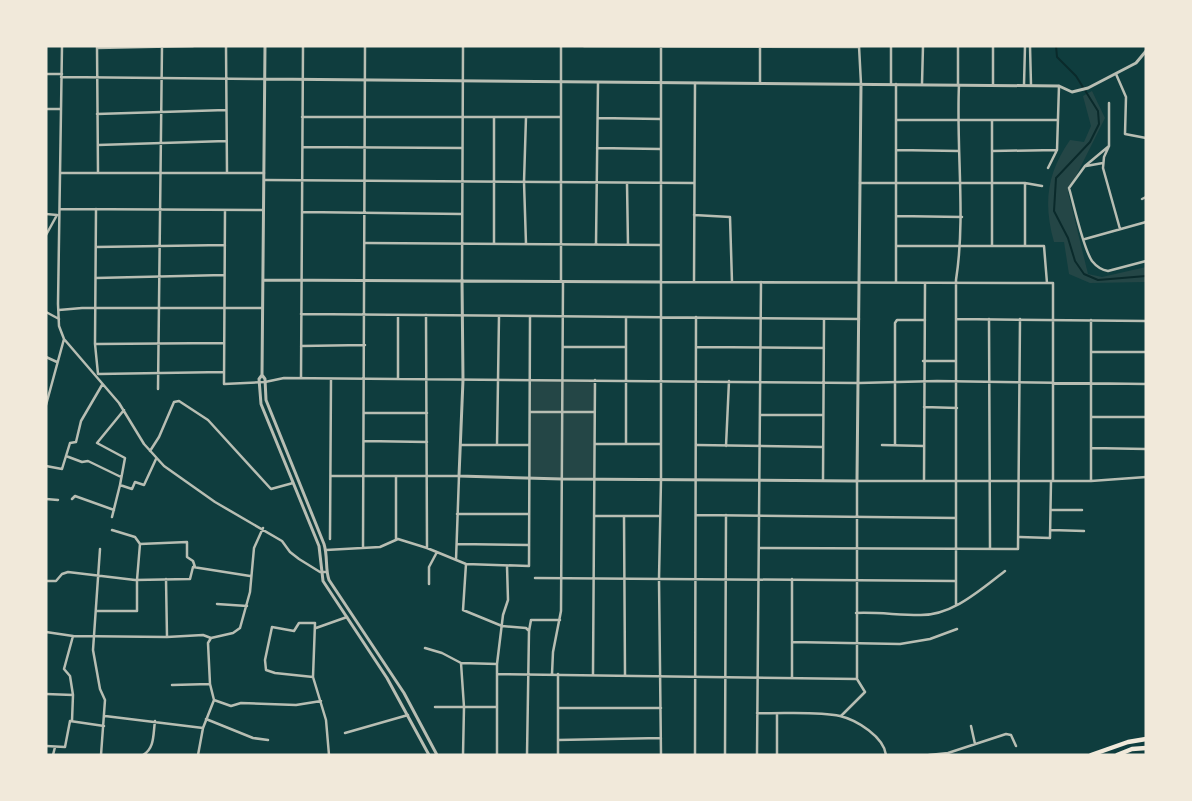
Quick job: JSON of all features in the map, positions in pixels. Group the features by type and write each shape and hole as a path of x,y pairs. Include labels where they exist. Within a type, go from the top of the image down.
{"highway":[{"path":"1091,755 1128,742 1146,740"},
{"path":"1117,755 1146,748"}],"street":[{"path":"62,46 59,319 64,339 124,410 133,428 156,459 192,488 263,528 282,541 299,560 320,572 326,572"},
{"path":"98,173 97,47 193,46"},
{"path":"226,46 227,174"},
{"path":"265,46 262,375 259,383 261,404 320,551 320,572 329,591 408,715 430,755"},
{"path":"301,378 302,46"},
{"path":"363,548 366,280 365,46"},
{"path":"456,561 463,380 463,46"},
{"path":"552,674 553,652 560,620 561,578 563,316 561,46"},
{"path":"584,46 860,47 860,282 856,643 859,681 864,689 864,694 841,716"},
{"path":"891,46 891,84"},
{"path":"922,84 923,46"},
{"path":"956,605 956,284 961,246 962,217 959,184 958,46"},
{"path":"992,46 993,85"},
{"path":"1024,85 1025,46"},
{"path":"1030,46 1031,86"},
{"path":"158,389 162,47"},
{"path":"661,47 661,480 659,579 661,755"},
{"path":"760,47 760,83"},
{"path":"46,74 97,78 226,78 302,81 1024,85 1059,86 1072,92 1082,91 1136,63 1146,51"},
{"path":"1116,74 1126,97 1125,134 1146,138"},
{"path":"694,282 695,82"},
{"path":"596,244 598,83"},
{"path":"896,84 896,283"},
{"path":"1048,168 1057,150 1059,86"},
{"path":"1109,103 1109,146 1104,163 1120,229"},
{"path":"46,109 61,109"},
{"path":"97,114 226,110"},
{"path":"302,117 561,117"},
{"path":"494,117 494,244"},
{"path":"526,117 524,182 526,244"},
{"path":"598,118 660,119"},
{"path":"896,120 1057,120"},
{"path":"992,120 992,246"},
{"path":"98,145 226,141"},
{"path":"1109,146 1085,166 1069,188 1084,239 1092,260 1103,270 1108,271 1146,261"},
{"path":"302,147 462,148"},
{"path":"597,148 660,149"},
{"path":"896,150 959,151"},
{"path":"992,150 1057,150"},
{"path":"1085,166 1104,163"},
{"path":"60,173 265,174"},
{"path":"265,180 694,183"},
{"path":"627,183 628,245"},
{"path":"860,183 1025,183 1042,186"},
{"path":"1025,183 1025,246"},
{"path":"1142,199 1146,197"},
{"path":"60,209 264,210"},
{"path":"96,209 96,371 100,375 224,372"},
{"path":"225,210 224,384 259,383 284,378 1146,384"},
{"path":"302,212 462,214"},
{"path":"46,214 59,215"},
{"path":"46,235 59,215"},
{"path":"694,215 728,215 732,220 732,282"},
{"path":"896,216 962,217"},
{"path":"1084,239 1146,222"},
{"path":"366,243 660,245"},
{"path":"96,247 225,244"},
{"path":"896,246 1044,246 1047,283"},
{"path":"96,278 225,275"},
{"path":"263,280 1053,283 1055,287 1054,383 1050,538 1020,537"},
{"path":"757,755 761,282"},
{"path":"924,481 925,382 923,361 925,284"},
{"path":"59,310 262,308"},
{"path":"46,312 59,319"},
{"path":"301,314 859,319"},
{"path":"398,315 398,379"},
{"path":"426,315 427,548"},
{"path":"497,445 500,316"},
{"path":"320,551 380,547 396,540 427,548 466,564 529,566 530,316"},
{"path":"695,755 696,317"},
{"path":"626,318 626,443"},
{"path":"823,480 824,319"},
{"path":"956,319 1146,321"},
{"path":"989,319 990,548"},
{"path":"895,445 895,323 897,320 924,320"},
{"path":"759,548 1018,549 1020,537 1020,320"},
{"path":"1091,320 1091,481"},
{"path":"46,405 64,339"},
{"path":"95,344 224,343"},
{"path":"301,346 365,346"},
{"path":"563,347 626,347"},
{"path":"697,348 824,348"},
{"path":"1092,352 1146,352"},
{"path":"46,357 57,362"},
{"path":"923,361 956,361"},
{"path":"262,375 265,382 269,410 326,550 326,572 404,694 437,755"},
{"path":"330,538 331,379"},
{"path":"593,675 595,380"},
{"path":"726,446 729,381"},
{"path":"46,466 62,470 70,443 76,442 81,421 102,385"},
{"path":"150,451 159,437 174,402 180,401 208,420 271,489 293,484"},
{"path":"924,407 957,408"},
{"path":"112,517 125,458 97,443 124,410"},
{"path":"364,412 427,413"},
{"path":"530,412 594,412"},
{"path":"760,415 823,415"},
{"path":"1092,417 1146,417"},
{"path":"364,441 427,442"},
{"path":"594,444 661,444"},
{"path":"461,445 528,445"},
{"path":"697,445 823,447"},
{"path":"882,445 924,446"},
{"path":"1091,448 1146,448"},
{"path":"66,456 82,462 88,461 121,477"},
{"path":"120,485 132,489 135,482 144,485 156,459"},
{"path":"330,476 857,481 1091,481 1146,477"},
{"path":"396,476 396,540"},
{"path":"72,499 75,496 114,510"},
{"path":"46,498 58,500"},
{"path":"1051,510 1082,510"},
{"path":"457,514 529,514"},
{"path":"696,515 956,518"},
{"path":"725,755 726,515"},
{"path":"595,516 660,516"},
{"path":"624,516 625,675"},
{"path":"46,632 73,636 167,637 203,635 211,638 238,631 247,606 254,548 263,528"},
{"path":"96,611 137,611 136,580 140,544 135,538 112,530"},
{"path":"1051,530 1084,531"},
{"path":"46,581 56,581 62,574 68,572 136,580 191,579 195,567 193,561 187,557 186,542 140,544"},
{"path":"457,544 529,545"},
{"path":"100,549 93,659 100,689 105,698 101,755"},
{"path":"429,584 429,567 437,552"},
{"path":"466,564 463,610 502,626 526,628 529,631"},
{"path":"497,755 497,664 502,626 508,600 507,566"},
{"path":"195,567 250,576"},
{"path":"856,613 920,615 942,611 956,605 1005,571"},
{"path":"535,578 955,581"},
{"path":"166,579 167,637"},
{"path":"792,579 792,678"},
{"path":"329,591 334,587"},
{"path":"217,604 247,606"},
{"path":"316,628 347,618"},
{"path":"527,755 529,631 532,620 560,620"},
{"path":"314,677 269,671 265,667 272,627 294,631 299,623 315,623 314,677 326,720 329,755"},
{"path":"792,642 900,644 930,639 957,629"},
{"path":"46,746 65,746 69,722 72,721 73,695 70,676 64,669 73,636"},
{"path":"198,755 203,728 214,700 210,684 208,643 211,638"},
{"path":"425,648 442,653 460,663 497,664"},
{"path":"460,663 464,708 463,755"},
{"path":"497,674 661,675 726,679 792,678 859,681"},
{"path":"558,674 558,755"},
{"path":"172,685 210,684"},
{"path":"46,694 73,695"},
{"path":"214,700 234,706 241,703 296,705 320,702"},
{"path":"435,708 497,707"},
{"path":"558,708 661,708"},
{"path":"758,713 841,716 866,728 884,746 886,755"},
{"path":"777,714 777,755"},
{"path":"345,733 408,715"},
{"path":"105,716 203,728"},
{"path":"206,719 253,738 268,740"},
{"path":"72,721 104,726"},
{"path":"143,755 152,746 155,721"},
{"path":"971,726 975,744"},
{"path":"418,732 423,729"},
{"path":"929,755 948,752 1006,734 1011,735 1016,746"},
{"path":"558,740 661,738"},
{"path":"53,755 55,747"}],"shaded area":[{"path":"1092,91 1105,118 1068,192 1088,274 1102,277 1146,267 1146,282 1090,283 1069,274 1064,242 1054,242 1048,201 1052,176 1062,152 1070,140 1084,142 1091,126 1083,96"},
{"path":"529,380 595,380 595,479 529,479"}],"waterway":[{"path":"1056,46 1057,57 1076,76 1098,111 1099,124 1090,142 1056,178 1054,211 1068,238 1075,261 1084,274 1098,280 1146,276"}]}
